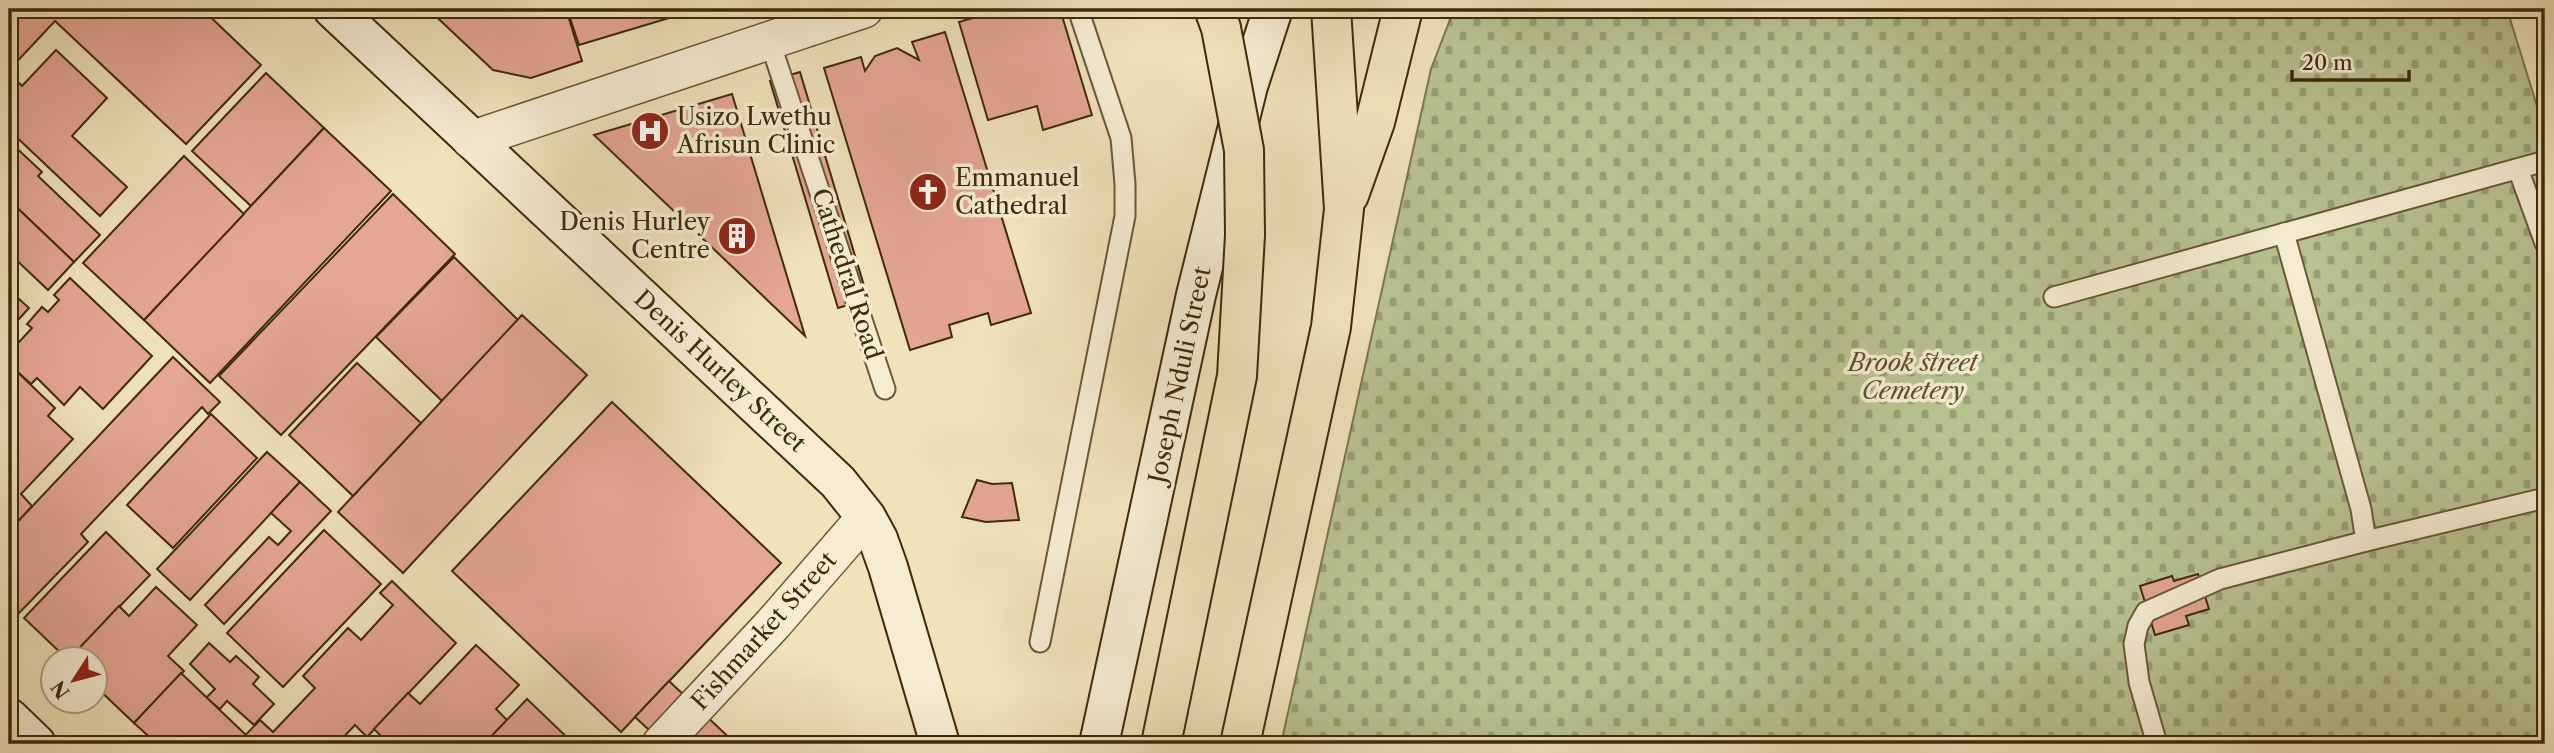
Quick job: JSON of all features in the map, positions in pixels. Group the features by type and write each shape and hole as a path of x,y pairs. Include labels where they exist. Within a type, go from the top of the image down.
{"highway":[{"path":"1161,744 1237,376 1245,236 1244,150 1221,28 1214,9"},
{"path":"1240,744 1331,327 1343,209 1331,9"},
{"path":"1343,209 1375,122 1403,9"}],"street":[{"name":"Denis Hurley Street","path":"333,9 838,482 866,517 888,567 940,744"},
{"name":"Joseph Nduli Street","path":"1099,744 1196,295 1248,86 1273,9"},
{"path":"471,140 851,11"},
{"name":"Fishmarket Street","path":"661,744 773,624 866,517"},
{"path":"9,718 36,744"}],"lane":[{"path":"1040,642 1125,216 1121,138 1078,9"},
{"name":"Cathedral Road","path":"769,39 885,389"},
{"path":"2054,297 2545,161"},
{"path":"2518,169 2545,243"},
{"path":"2284,233 2361,509 2366,541"},
{"path":"2157,744 2139,682 2134,644 2138,626 2146,612 2220,579 2545,498"}],"green space":[{"name":"Brook street Cemetery","path":"1454,9 2507,9 2545,132 2545,744 1281,744 1431,69"}],"building":[{"path":"9,9 202,9 261,65 186,144 55,21 9,70"},
{"path":"428,9 566,9 582,61 531,78 493,70"},
{"path":"567,9 699,9 579,45"},
{"path":"1003,9 1060,9 1092,115 1043,130 1037,106 988,120 959,22"},
{"name":"Emmanuel Cathedral","path":"945,32 1031,313 991,325 988,313 949,325 952,337 910,350 824,68 861,57 865,71 875,56 897,48 919,60 912,42"},
{"path":"56,50 107,98 72,136 127,187 100,216 9,130 9,73 22,86"},
{"path":"800,72 868,299 838,308 770,81"},
{"path":"266,73 324,128 251,206 192,151"},
{"name":"Denis Hurley Centre","path":"732,94 805,336 594,135"},
{"path":"324,128 391,191 210,383 144,320"},
{"path":"9,141 42,172 38,176 100,235 74,262 9,200"},
{"path":"184,156 244,214 144,320 83,263"},
{"path":"393,194 455,254 281,435 219,376"},
{"path":"9,200 74,262 48,290 9,253"},
{"path":"454,257 518,320 442,401 376,337"},
{"path":"70,278 152,356 103,409 80,387 64,405 37,378 31,384 9,364 9,341 13,336 19,342 32,328 27,324 42,307 48,312 59,300 54,295"},
{"path":"9,290 29,308 9,330"},
{"path":"522,315 587,375 403,573 338,512"},
{"path":"173,357 220,402 208,414 202,407 81,534 88,542 19,613 9,603 9,531"},
{"path":"357,363 421,423 353,496 289,435"},
{"path":"9,364 55,408 48,416 73,439 21,494 32,506 9,531"},
{"path":"612,402 781,563 621,732 452,571"},
{"path":"211,414 257,458 173,548 127,505"},
{"path":"267,452 300,482 190,600 157,569"},
{"path":"977,480 992,484 1012,483 1019,520 986,522 962,517"},
{"path":"300,482 331,511 224,624 205,605 269,537 278,545 291,531 271,513"},
{"path":"324,530 381,584 283,687 227,633"},
{"path":"106,532 150,575 83,644 51,644 24,618"},
{"path":"2198,574 2209,609 2186,616 2189,625 2155,635 2140,586 2172,576 2174,581"},
{"path":"392,581 456,643 367,737 355,725 337,744 237,744 260,720 273,732 315,688 303,676 348,628 361,640 393,605 380,593"},
{"path":"156,587 197,625 168,656 184,671 134,723 108,698 108,644 83,644 119,606 129,616"},
{"path":"209,643 230,662 236,656 259,677 253,684 274,704 254,725 227,701 220,709 206,698 215,689 190,664"},
{"path":"476,645 519,685 496,709 507,720 484,744 383,744 386,741 374,729 408,693 420,704"},
{"path":"181,673 246,735 237,744 157,744 134,723"},
{"path":"669,681 736,744 664,744 635,717"},
{"path":"527,699 574,744 484,744"}],"place":[{"name":"Usizo Lwethu Afrisun Clinic","path":"650,131"},
{"name":"Emmanuel Cathedral","path":"928,192"},
{"name":"Denis Hurley Centre","path":"737,236"}]}
